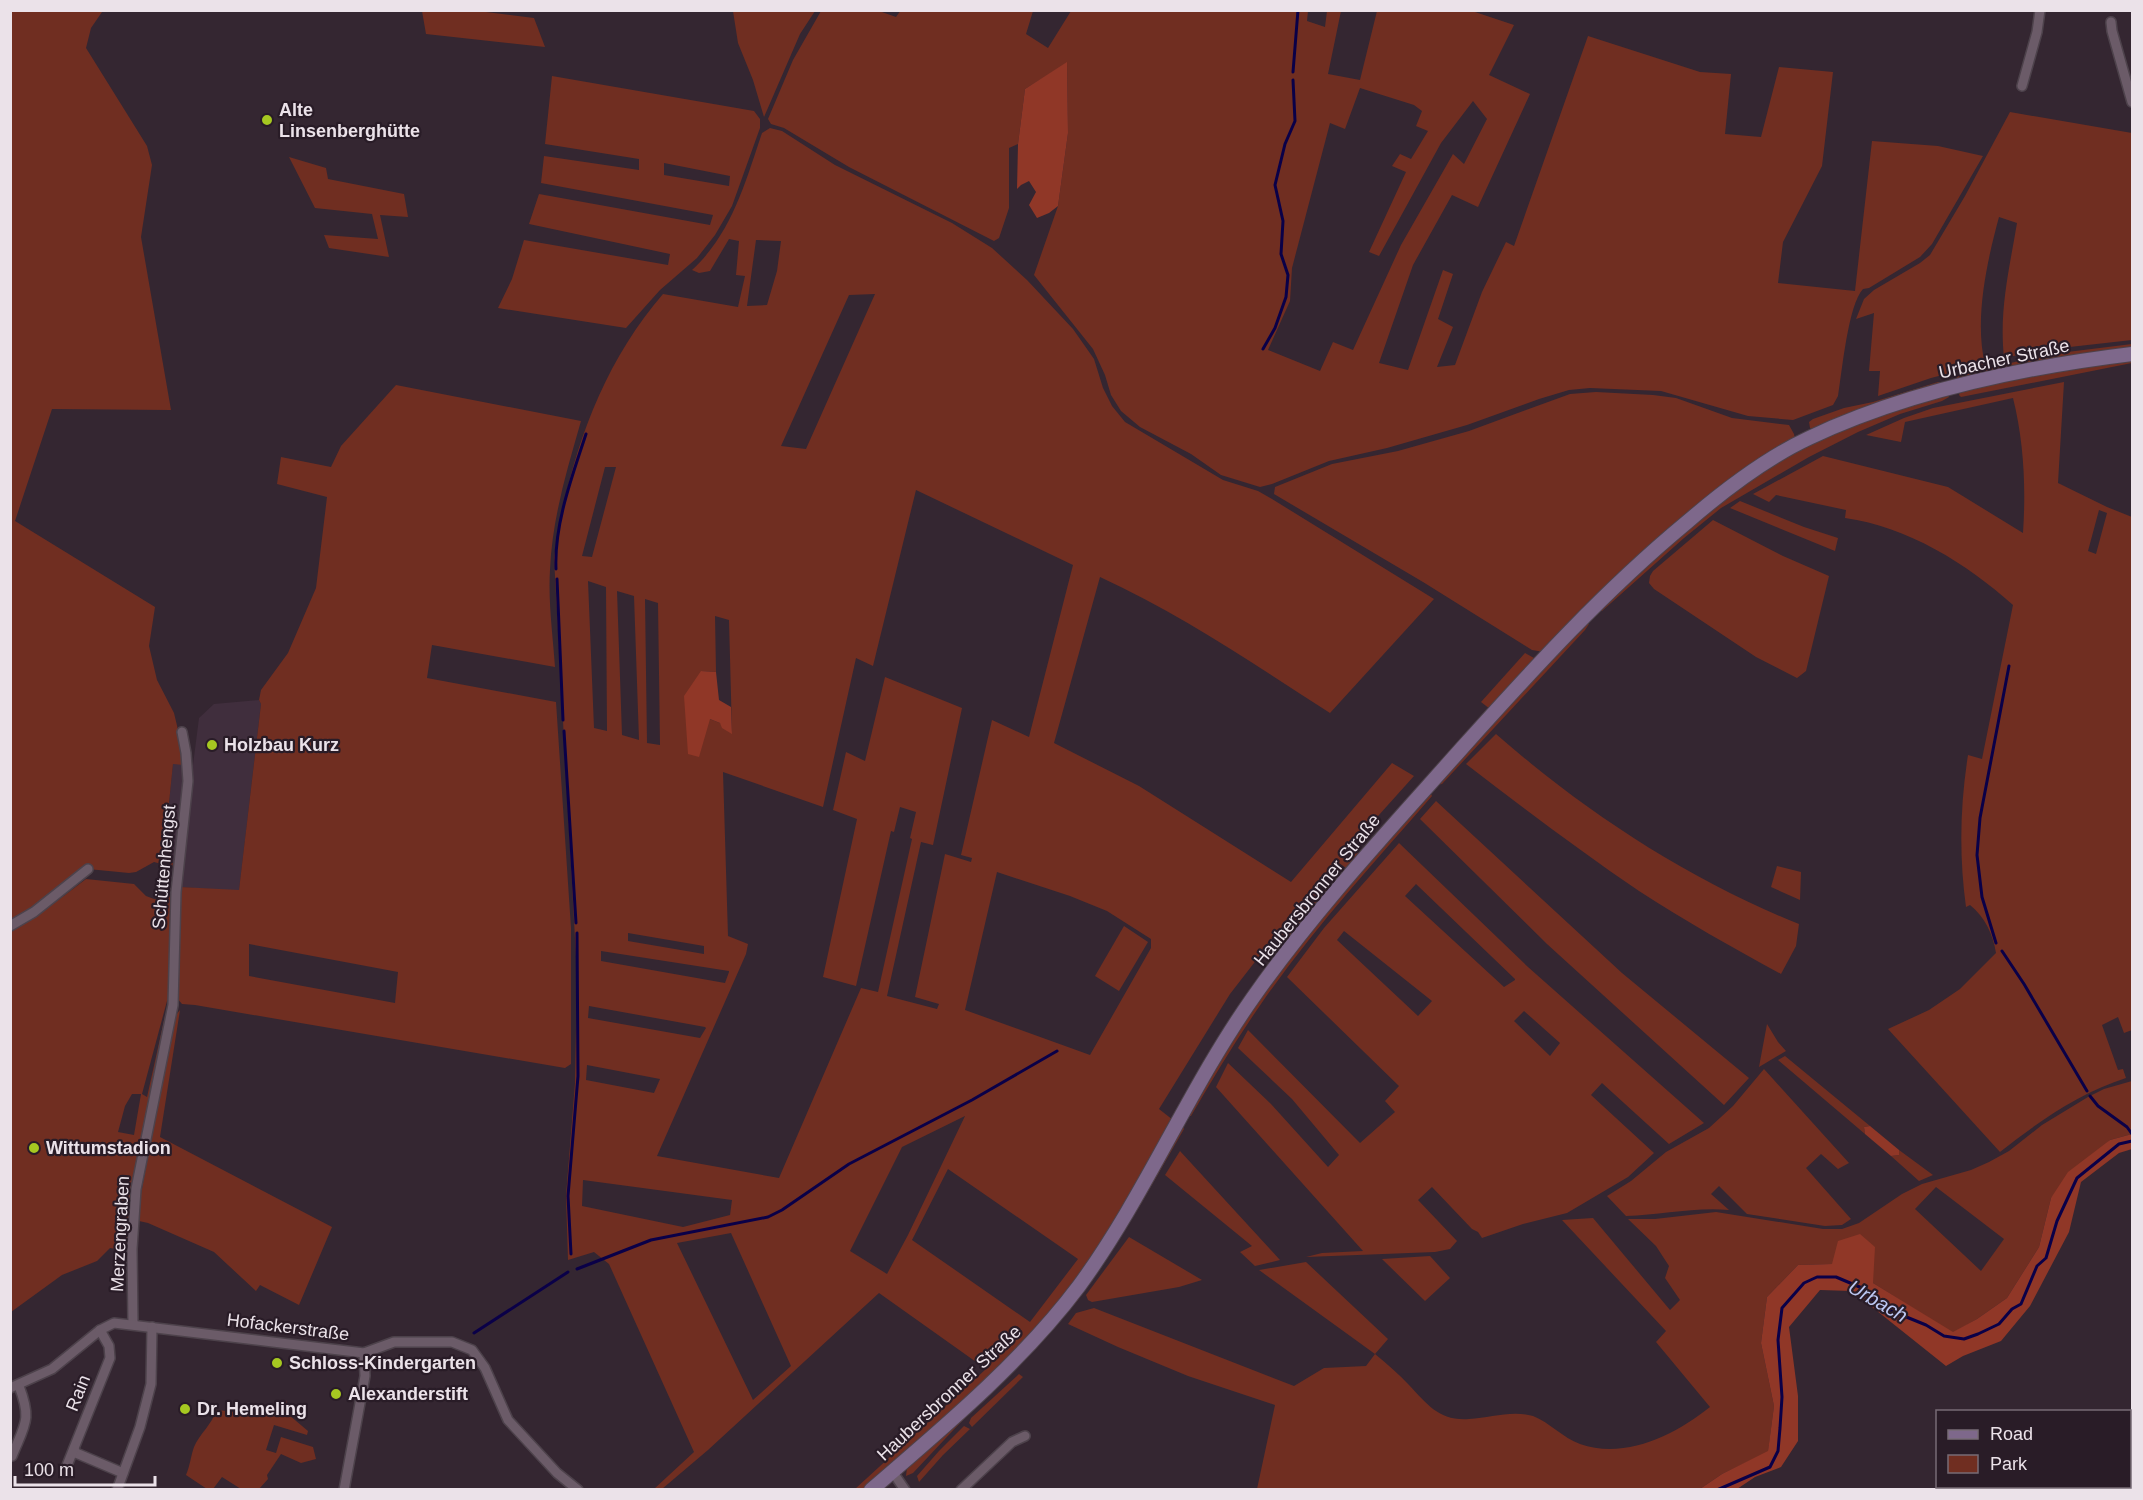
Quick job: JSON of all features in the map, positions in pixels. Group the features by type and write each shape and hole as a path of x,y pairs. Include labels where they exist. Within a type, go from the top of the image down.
{"street":[{"path":"2022,86 2037,32 2040,10"},
{"path":"2111,22 2133,102"},
{"name":"Urbacher Straße","path":"1886,407 1952,388 2044,367 2133,354"},
{"name":"Haubersbronner Straße","path":"871,1490 999,1375 1041,1331 1078,1286 1110,1238 1252,999 1329,899 1542,660 1653,550 1721,493 1807,439 1886,407"},
{"name":"Schüttenhengst","path":"173,1005 176,892 188,781 182,732"},
{"path":"10,926 34,912 88,869"},
{"name":"Merzengraben","path":"133,1324 132,1249 136,1189 173,1005"},
{"name":"Hofackerstraße","path":"15,1387 52,1369 100,1330 114,1323 364,1353 394,1342 452,1342 472,1350 485,1368 508,1420 557,1473 578,1490"},
{"path":"119,1489 140,1427 151,1384 152,1328"},
{"name":"Rain","path":"66,1468 110,1358 109,1346 100,1330"},
{"path":"344,1490 365,1376 364,1353"},
{"path":"12,1456 27,1416 25,1403 15,1387"},
{"path":"960,1490 1012,1442 1025,1436"},
{"path":"74,1449 76,1454 123,1473"},
{"path":"892,1471 906,1490"}],"shaded area":[{"path":"1067,62 1068,133 1058,206 1037,218 1029,205 1036,192 1029,181 1017,189 1018,144 1025,89"},
{"path":"701,671 716,672 719,700 731,707 732,734 722,728 720,723 710,719 699,757 688,754 684,696"},
{"path":"259,700 261,704 239,891 180,887 182,864 163,861 173,763 193,765 199,718 214,704"},
{"path":"1870,1126 1899,1150 1899,1155 1891,1156 1865,1134 1864,1127"},
{"path":"2132,1134 2132,1149 2119,1153 2081,1182 2069,1232 2030,1306 2001,1341 1963,1356 1946,1366 1852,1291 1820,1290 1789,1327 1798,1396 1798,1441 1781,1467 1755,1477 1737,1489 1700,1489 1722,1474 1768,1451 1774,1406 1761,1343 1767,1297 1798,1265 1832,1264 1838,1241 1860,1234 1875,1247 1873,1283 1953,1332 2007,1298 2039,1247 2051,1198 2068,1172 2110,1140"}],"green space":[{"path":"901,10 1033,11 1026,34 1048,48 1071,11 1308,11 1307,21 1325,27 1327,11 1341,11 1328,74 1360,80 1377,11 1472,11 1514,25 1489,75 1530,94 1478,207 1452,195 1413,265 1379,363 1408,370 1443,270 1453,274 1438,319 1453,327 1437,367 1455,365 1482,292 1506,242 1514,246 1588,36 1700,72 1731,74 1725,134 1761,137 1779,67 1833,72 1822,166 1783,242 1778,283 1855,291 1872,141 1938,146 1983,156 1932,244 1920,257 1869,288 1863,289 1858,297 1853,309 1838,396 1833,405 1793,420 1748,416 1661,391 1590,388 1569,390 1467,425 1387,448 1329,461 1260,487 1221,475 1191,454 1140,427 1121,411 1111,395 1093,349 1034,275 1058,206 1068,133 1067,63 1025,89 1018,144 1009,148 1009,208 999,238 994,241 849,167 784,128 771,124 768,119 793,60 821,11 879,11 896,17","holes":["1360,88 1414,105 1422,111 1416,126 1428,131 1411,159 1400,154 1392,166 1406,172 1369,252 1379,256 1441,143 1473,101 1487,119 1464,164 1453,154 1401,245 1353,350 1333,342 1320,371 1268,350 1290,301 1292,268 1330,123 1345,129"]},
{"path":"11,11 102,12 91,28 86,48 147,146 152,165 141,237 171,410 52,409 15,521 155,607 149,646 157,680 174,713 184,755 184,765 173,764 163,861 173,863 172,867 154,862 136,872 129,873 88,869 11,924"},
{"path":"422,11 478,11 534,18 545,47 426,34"},
{"path":"733,11 815,11 800,34 764,117 753,80 738,43"},
{"path":"552,76 754,111 760,119 760,128 732,206 715,235 697,258 660,290 626,328 498,308 512,279 524,240 668,265 670,254 529,224 539,194 710,225 713,215 541,183 544,156 639,170 639,159 545,144","holes":["664,163 730,176 729,186 664,175"]},
{"path":"2010,112 2132,133 2132,340 2043,350 2004,358 2004,307 2017,223 1999,217 1986,271 1981,310 1985,364 1931,378 1878,396 1880,371 1869,371 1874,313 1856,319 1864,299 1874,290 1930,255"},
{"path":"770,128 782,131 835,165 952,223 992,248 1027,280 1073,329 1094,359 1103,388 1112,406 1125,422 1223,480 1258,491 1272,499 1434,599 1330,713 1189,624 1100,577 1054,743 1139,786 1291,882 1392,763 1414,776 1352,845 1361,856 1349,870 1339,863 1322,880 1332,891 1289,943 1275,936 1230,994 1159,1109 1173,1120 1098,1247 1047,1315 972,1393 865,1489 855,1489 986,1369 879,1293 708,1450 662,1489 654,1489 694,1452 609,1264 594,1252 568,1260 566,1196 575,1083 577,975 554,558 568,487 590,418 621,353 641,323 663,294 738,307 745,276 736,275 739,241 729,239 710,271 699,273 692,270 706,256 727,224 743,189 762,133","holes":["756,240 781,241 777,271 767,305 747,306","875,294 806,449 781,446 849,295","605,467 616,467 592,557 582,556","916,490 1073,565 1029,737 992,720 961,855 972,858 971,862 945,854 915,997 939,1004 937,1009 887,996 921,842 933,845 962,708 885,677 865,761 846,752 833,810 857,819 823,977 856,986 891,831 894,832 900,807 916,812 878,992 861,988 779,1178 657,1156 746,954 748,944 728,936 723,772 823,807 856,658 873,666","588,581 606,587 607,731 594,728","617,591 634,596 639,740 622,735","645,599 658,603 660,745 647,743","715,616 729,620 732,733 720,723 710,719 701,671 716,672","997,872 1107,911 1151,939 1151,948 1090,1055 965,1010","628,933 704,946 704,954 628,941","601,951 729,971 725,983 601,961","589,1006 706,1028 700,1038 588,1018","587,1065 660,1079 654,1093 586,1080","965,1116 887,1274 850,1251 902,1147","948,1169 1078,1259 1030,1322 912,1240","583,1180 732,1200 730,1215 683,1227 582,1206","731,1233 791,1366 753,1400 677,1243"]},
{"path":"289,157 326,168 328,179 404,194 408,217 380,215 389,257 329,248 324,235 378,239 372,214 315,208"},
{"path":"2132,344 2132,348 1954,380 1958,376 2043,355"},
{"path":"2132,358 2132,363 1961,397 1959,395 1960,392 2030,375"},
{"path":"1938,382 1944,383 1816,430 1810,428 1809,422 1813,419"},
{"path":"2064,382 2058,483 2132,517 2132,1030 2124,1033 2118,1017 2102,1025 2118,1070 2123,1069 2126,1078 2075,1100 2000,1152 1888,1029 1929,1010 1960,989 1996,953 1993,939 1984,920 1970,905 1966,907 1961,850 1962,812 1968,755 1982,759 2013,605 1956,561 1913,538 1891,529 1845,518 1846,510 1776,495 1769,502 1753,494 1823,456 1948,487 2023,533 2023,465 2020,431 2013,398 1905,422 1901,442 1866,435 1933,408","holes":["2099,510 2107,513 2096,554 2088,551"]},
{"path":"396,385 581,421 561,495 551,551 550,594 555,667 432,645 427,678 556,702 571,928 571,1064 565,1068 182,1004 176,997 170,998 167,1001 142,1094 147,1097 165,1016 169,1009 130,1251 110,1248 97,1261 62,1275 11,1312 11,932 40,914 86,879 134,884 146,896 160,900 180,887 239,890 261,690 288,653 316,588 327,497 277,484 281,457 331,467 341,446","holes":["249,944 398,972 395,1003 249,976","132,1094 141,1094 134,1135 118,1132 125,1106"]},
{"path":"1596,392 1676,398 1732,418 1789,425 1795,439 1773,453 1544,652 1532,650 1274,494 1275,487 1332,464 1398,451 1469,431 1570,394"},
{"path":"1948,395 1949,397 1942,401 1900,414 1858,432 1809,457 1721,508 1602,611 1598,611 1645,565 1696,521 1777,462 1857,423"},
{"path":"1740,501 1838,538 1835,551 1730,508"},
{"path":"1713,520 1783,556 1829,576 1806,671 1797,678 1756,657 1654,589 1649,583 1653,571"},
{"path":"1585,624 1589,624 1585,630 1442,784 1436,785"},
{"path":"1525,653 1534,658 1533,662 1490,709 1481,702"},
{"path":"1496,734 1565,790 1640,842 1718,887 1799,924 1796,946 1781,974 1639,891 1466,764"},
{"path":"1430,792 1432,796 1301,950 1261,1004 1191,1116 1187,1116 1240,1028 1299,946"},
{"path":"1436,801 1622,973 1749,1078 1724,1105 1547,944 1420,819"},
{"path":"1399,843 1528,967 1704,1123 1669,1144 1602,1083 1591,1095 1654,1153 1628,1177 1567,1213 1523,1224 1482,1238 1432,1187 1418,1200 1457,1241 1450,1249 1435,1252 1306,1257 1322,1253 1363,1251 1216,1087 1228,1063 1271,1104 1328,1167 1339,1155 1292,1099 1238,1048 1248,1030 1360,1143 1395,1112 1385,1101 1399,1086 1287,977 1324,928","holes":["1416,884 1515,979 1515,980 1504,987 1405,896","1344,931 1432,1001 1418,1016 1337,940","1524,1011 1560,1043 1550,1056 1514,1021"]},
{"path":"1777,866 1801,872 1800,900 1771,887"},
{"path":"1124,926 1148,942 1119,991 1095,976"},
{"path":"180,1010 160,1137 332,1227 299,1305 260,1285 256,1291 214,1252 139,1221 141,1194 171,1032 176,1015"},
{"path":"1767,1024 1786,1051 1759,1067"},
{"path":"1785,1056 1870,1126 1864,1127 1865,1134 1778,1060"},
{"path":"1764,1069 1849,1163 1838,1169 1821,1154 1806,1168 1851,1219 1842,1225 1825,1226 1747,1214 1719,1186 1711,1194 1729,1210 1626,1216 1607,1196 1631,1181 1666,1152 1709,1128 1733,1106"},
{"path":"2132,1081 2132,1134 2110,1140 2051,1198 2039,1247 2007,1298 1953,1333 1873,1283 1873,1273 1832,1264 1798,1265 1767,1297 1761,1343 1774,1406 1768,1452 1722,1474 1700,1489 1257,1489 1275,1405 1188,1376 1068,1324 1076,1313 1094,1308 1294,1386 1324,1368 1366,1366 1375,1354 1428,1405 1450,1417 1469,1419 1525,1414 1545,1422 1580,1444 1597,1448 1632,1447 1649,1442 1681,1427 1710,1407 1656,1342 1666,1331 1562,1220 1593,1218 1670,1310 1680,1300 1665,1278 1669,1266 1656,1246 1628,1219 1655,1219 1716,1212 1823,1229 1842,1229 1859,1223 1902,1194 1922,1184 1971,1170 1989,1162 2009,1151 2042,1125 2088,1097 2104,1089","holes":["1936,1187 2004,1239 1981,1271 1915,1209"]},
{"path":"1182,1125 1184,1129 1139,1207 1078,1300 1048,1335 913,1473 906,1476 907,1468 914,1459 1043,1335"},
{"path":"1899,1150 1933,1175 1919,1181 1891,1156 1899,1155"},
{"path":"1180,1151 1280,1260 1255,1266 1240,1252 1252,1246 1165,1175"},
{"path":"1129,1237 1202,1280 1179,1287 1092,1302 1088,1300 1086,1295"},
{"path":"1430,1256 1450,1278 1425,1301 1382,1259"},
{"path":"1306,1262 1388,1339 1375,1354 1259,1270"},
{"path":"1019,1374 1023,1377 972,1427 969,1423 971,1418"},
{"path":"286,1400 289,1415 308,1431 307,1435 274,1425 266,1450 276,1453 281,1437 313,1447 316,1459 301,1463 281,1454 267,1475 268,1479 259,1489 241,1489 222,1477 213,1489 207,1489 186,1475 194,1447 216,1410 284,1416"},
{"path":"964,1426 970,1429 919,1482 917,1476"}],"waterway":[{"path":"1293,72 1298,10"},
{"path":"1263,349 1275,328 1286,297 1288,275 1281,254 1283,221 1275,185 1285,144 1295,121 1293,80"},
{"path":"556,569 561,518 586,434"},
{"path":"557,579 563,720"},
{"path":"1996,943 1982,897 1977,855 1980,818 2009,666"},
{"path":"564,731 576,923"},
{"path":"571,1254 568,1196 578,1076 577,933"},
{"path":"2002,951 2087,1091"},
{"path":"577,1269 651,1240 768,1217 782,1210 849,1164 972,1100 1057,1051"},
{"path":"2090,1096 2098,1106 2127,1127 2132,1134"},
{"name":"Urbach","path":"1717,1490 1770,1467 1778,1451 1782,1397 1778,1340 1782,1308 1804,1283 1817,1277 1836,1277 1862,1288 1882,1307 1926,1325 1944,1336 1964,1339 1978,1334 1999,1324 2012,1309 2021,1304 2037,1266 2046,1258 2057,1221 2077,1178 2119,1144 2132,1141"},
{"path":"474,1333 568,1272"}],"place":[{"name":"Alte Linsenberghütte","path":"267,120"},
{"name":"Holzbau Kurz","path":"212,745"},
{"name":"Wittumstadion","path":"34,1148"},
{"name":"Schloss-Kindergarten","path":"277,1363"},
{"name":"Alexanderstift","path":"336,1394"},
{"name":"Dr. Hemeling","path":"185,1409"}]}
